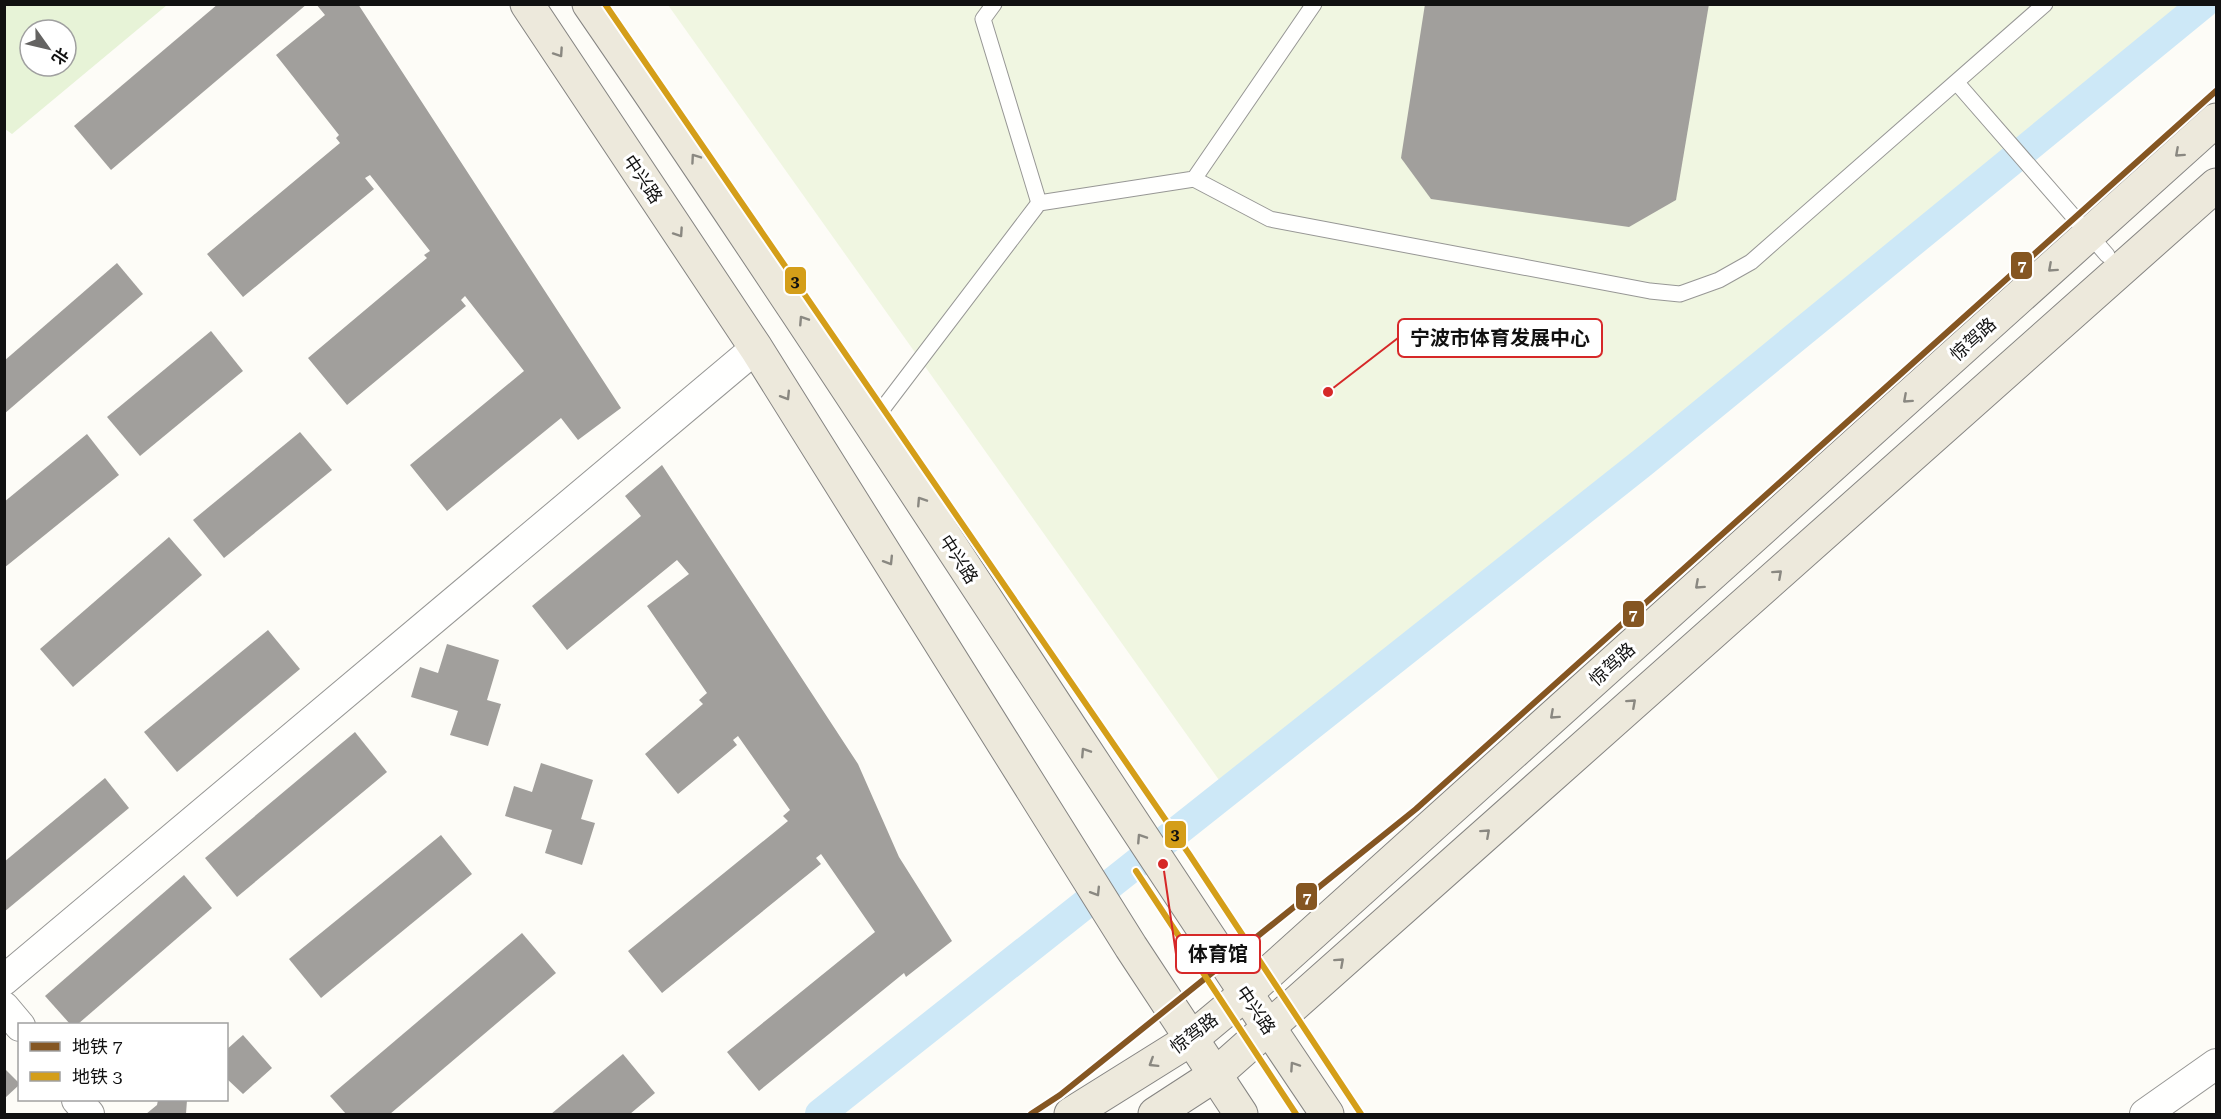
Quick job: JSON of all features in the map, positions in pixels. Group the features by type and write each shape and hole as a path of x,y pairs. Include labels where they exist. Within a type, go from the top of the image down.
{"main road":[{"name":"中兴路","path":"527,4 756,348 1065,843 1241,1114"},
{"name":"中兴路","path":"589,4 727,204 1184,904 1327,1114"},
{"name":"惊驾路","path":"1071,1114 1191,1039 1245,993 2217,120"},
{"path":"1155,1114 1215,1075 1267,1026 2217,185"}],"street":[{"path":"4,980 756,348"},
{"path":"4,1007 18,1024"},
{"path":"2145,1114 2217,1064"},
{"path":"78,1101 89,1114"}],"lane":[{"path":"993,4 983,19 1039,203"},
{"path":"1194,178 1314,4"},
{"path":"871,424 1039,203 1194,178 1270,219 1650,291 1680,294 1719,280 1751,262 2044,4"},
{"path":"1956,83 2107,255"}],"green space":[{"path":"5,4 167,4 167,5 12,134 5,129"},
{"path":"668,5 2207,5 1219,780"}],"building":[{"path":"218,4 307,4 111,170 74,126"},
{"path":"316,4 358,4 621,408 578,440 561,418 447,511 410,465 524,371 465,296 461,300 466,306 347,405 308,358 427,258 424,255 430,251 370,175 365,178 374,189 243,297 207,254 340,143 336,138 339,135 276,55 325,15"},
{"path":"1425,4 1709,4 1676,200 1629,227 1431,199 1401,158"},
{"path":"117,263 143,294 4,414 4,361"},
{"path":"211,331 243,371 140,456 107,417"},
{"path":"300,432 332,470 224,558 193,520"},
{"path":"87,434 119,475 4,568 4,502"},
{"path":"662,465 858,764 899,857 952,941 906,977 904,973 759,1091 727,1052 875,932 821,854 816,858 821,864 662,993 628,951 788,821 783,816 790,810 738,736 733,740 737,745 678,794 645,754 703,704 699,700 707,693 647,606 689,574 677,560 567,650 532,606 641,516 625,496"},
{"path":"169,537 202,575 73,687 40,649"},
{"path":"268,630 300,669 177,772 144,732"},
{"path":"447,644 499,660 487,700 501,704 488,746 450,735 458,711 411,697 420,667 438,673"},
{"path":"355,732 387,772 237,897 205,858"},
{"path":"541,763 593,780 581,819 595,823 582,865 545,853 552,830 505,816 514,786 532,792"},
{"path":"105,778 129,808 4,912 4,862"},
{"path":"441,835 472,874 321,998 289,959"},
{"path":"184,875 212,908 79,1023 69,1023 45,996"},
{"path":"522,933 556,973 390,1114 346,1114 330,1096"},
{"path":"243,1035 272,1068 243,1094 228,1080 228,1048"},
{"path":"623,1054 655,1093 630,1114 551,1114"},
{"path":"4,1068 18,1082 18,1086 4,1099"},
{"path":"158,1101 187,1101 186,1114 146,1114 157,1105"}],"waterway":[{"path":"820,1114 1642,463 2203,4"}],"metro line":[{"name":"3","path":"605,4 1189,854 1361,1114"},
{"name":"7","path":"1031,1114 1060,1095 1416,809 2216,91"},
{"name":"3","path":"1136,871 1296,1114"}],"place":[{"name":"宁波市体育发展中心","path":"1328,392"},
{"name":"体育馆","path":"1163,864"}]}
